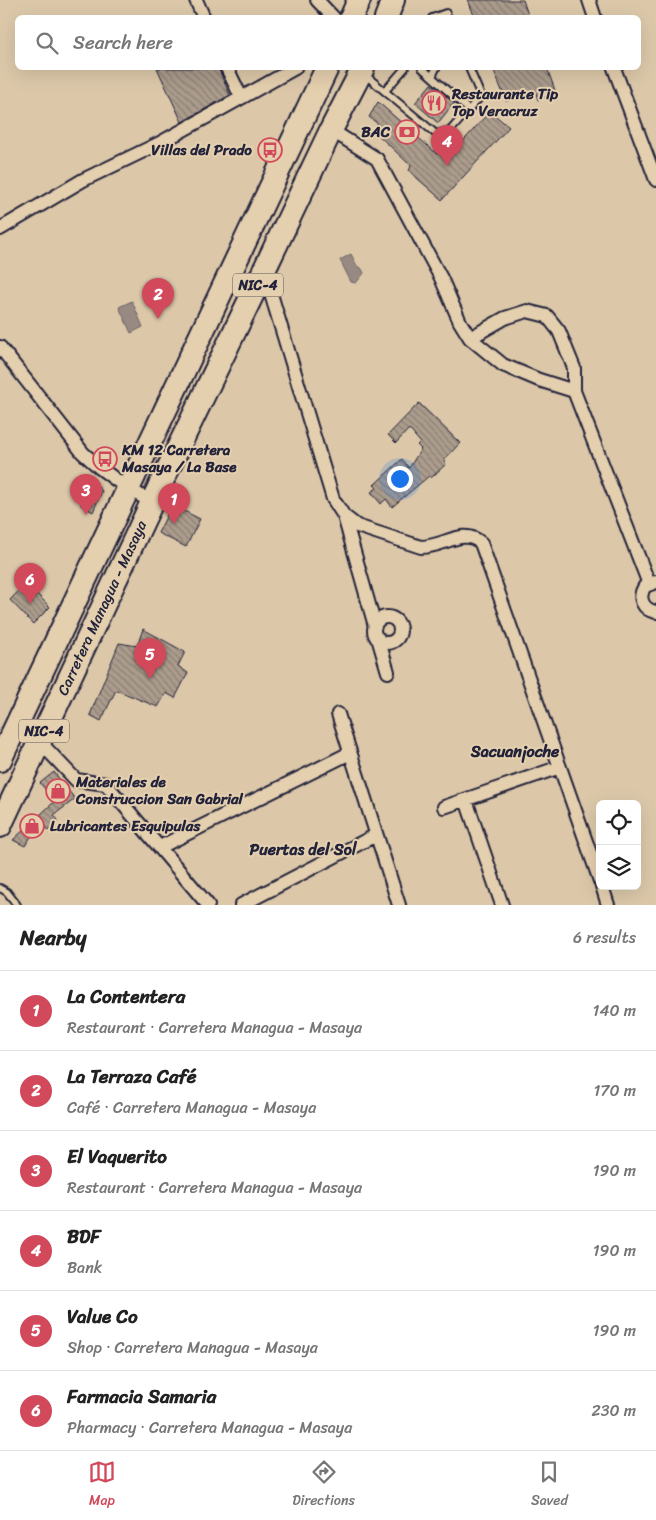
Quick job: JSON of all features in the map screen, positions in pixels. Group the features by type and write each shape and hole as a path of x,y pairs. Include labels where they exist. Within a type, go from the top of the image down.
{"highway":[{"path":"352,15 358,0"},
{"name":"Carretera Managua - Masaya","path":"2,757 127,488 326,70"},
{"name":"Carretera Managua - Masaya","path":"0,826 8,787 26,770 152,502 361,70"},
{"path":"2,757 13,769 26,770"}],"street":[{"path":"196,0 203,15"},
{"path":"318,0 331,15"},
{"path":"589,0 594,15"},
{"path":"228,70 241,97"},
{"path":"0,230 83,180 158,144 292,70"},
{"path":"615,70 656,180"},
{"path":"331,130 377,159 441,278 460,322 470,338 504,365 539,380 574,391"},
{"path":"258,283 271,294 333,499 344,516 388,672"},
{"path":"470,338 505,318 527,311 546,316 559,331 574,368 574,391 653,583 642,590 641,600 646,608 656,612"},
{"path":"0,347 83,453 127,488 152,502"},
{"path":"344,516 357,526 422,547 431,547 463,536 474,537 481,543 596,870"},
{"path":"338,714 399,905"},
{"path":"40,741 76,780 106,784 208,905"},
{"path":"160,847 350,752"},
{"path":"444,807 560,767"},
{"path":"466,800 502,905"},
{"path":"242,905 376,835"},
{"path":"603,890 608,905"}],"lane":[{"path":"363,70 385,92 436,134 449,132 481,96 470,70"},
{"path":"385,92 403,70"},
{"path":"424,70 469,110"},
{"path":"432,77 435,70"},
{"path":"0,888 7,892 17,905"}],"shaded area":[{"path":"351,254 357,266 364,273 356,283 351,282 340,260"},
{"path":"132,301 143,327 131,333 119,307"}],"building":[{"path":"468,0 523,0 528,15 474,15"},
{"path":"158,70 219,70 230,95 182,122"},
{"path":"494,70 548,70 556,93 538,100 535,90 506,101"},
{"path":"431,84 454,103 438,123 415,103"},
{"path":"378,102 437,154 442,149 449,157 490,111 509,127 442,200 409,171 411,166 374,131 378,124 369,117"},
{"path":"419,403 460,443 444,460 446,464 431,478 429,476 392,507 386,499 381,504 371,492 377,488 374,485 402,459 409,468 421,449 417,445 420,442 409,429 396,443 388,435"},
{"path":"90,477 102,491 93,512 81,505 82,501 75,496 82,482"},
{"path":"172,505 200,519 186,547 158,533"},
{"path":"26,583 50,607 33,624 10,600"},
{"path":"143,629 185,652 178,666 188,673 175,698 166,693 158,707 116,690 101,721 90,715 119,643 137,646"},
{"path":"54,772 75,799 54,815 58,820 48,831 41,821 25,846 13,840 55,801 40,783"}],"place":[{"name":"Restaurante Tip Top Veracruz","path":"434,103"},
{"name":"BAC","path":"407,132"},
{"name":"Villas del Prado","path":"270,150"},
{"name":"BDF","path":"447,166"},
{"name":"La Terraza Café","path":"158,319"},
{"name":"KM 12 Carretera Masaya / La Base","path":"105,459"},
{"name":"El Vaquerito","path":"86,515"},
{"name":"La Contentera","path":"174,524"},
{"name":"Farmacia Samaria","path":"30,604"},
{"name":"Value Co","path":"150,679"},
{"name":"Materiales de Construccion San Gabrial","path":"58,791"},
{"name":"Lubricantes Esquipulas","path":"32,826"}],"district":[{"name":"Sacuanjoche","path":"515,751"},
{"name":"Puertas del Sol","path":"303,849"}]}
